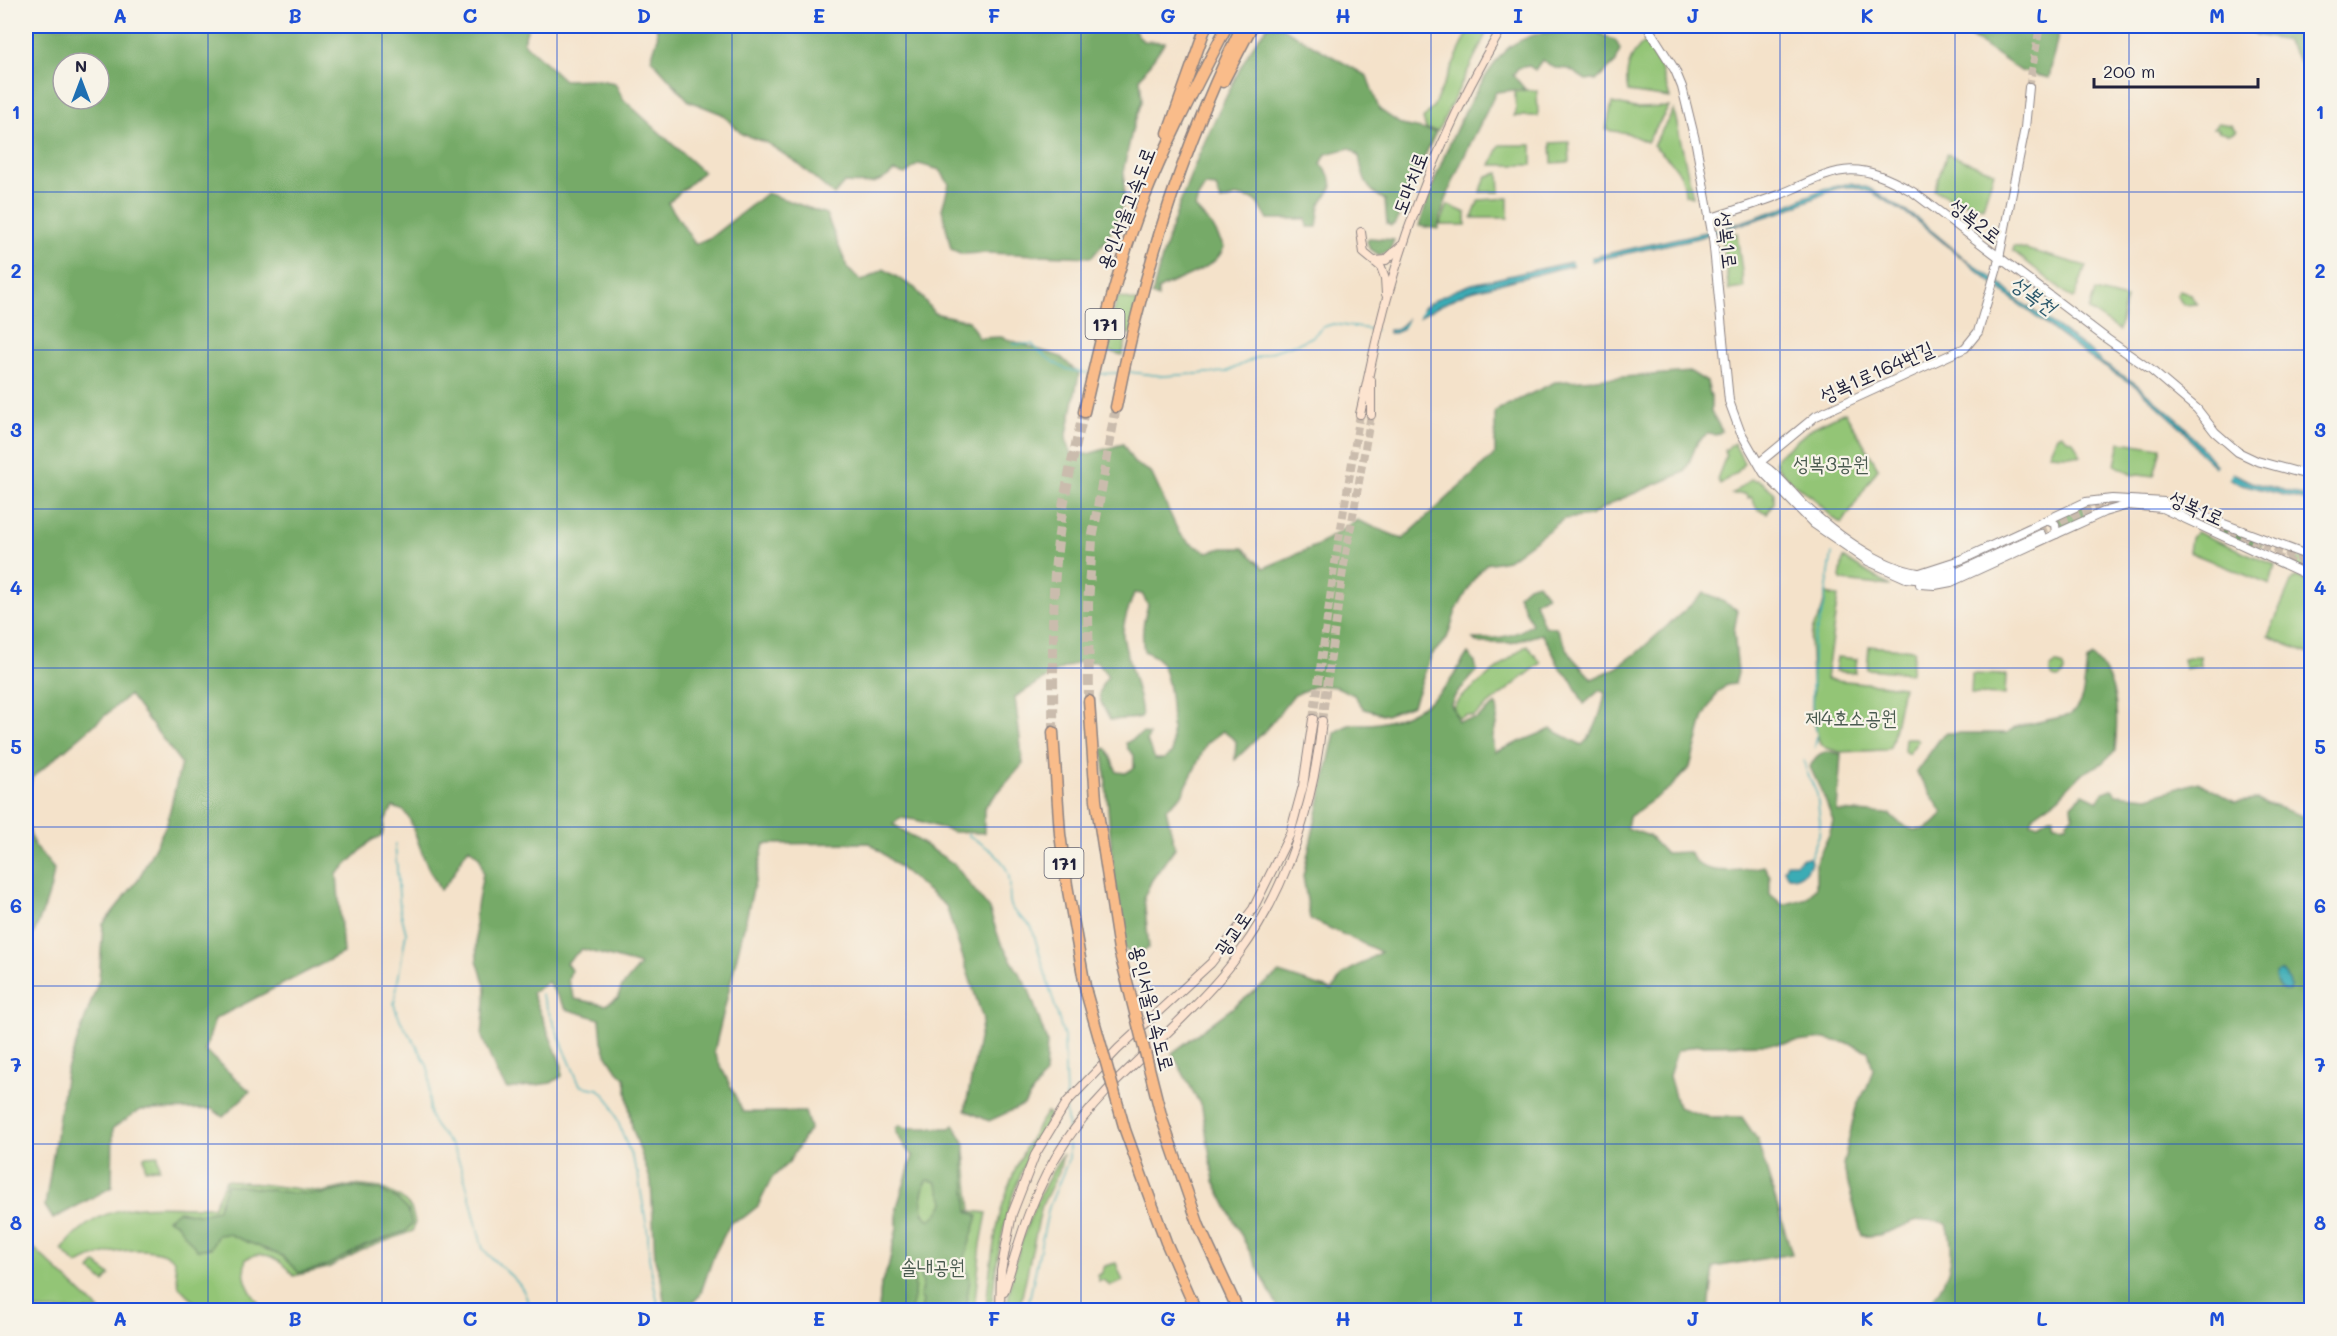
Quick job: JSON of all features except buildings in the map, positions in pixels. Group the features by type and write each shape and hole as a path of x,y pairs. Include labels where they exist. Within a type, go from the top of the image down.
{"highway":[{"path":"1156,171 1171,121 1206,26"},
{"name":"용인서울고속도로","path":"1084,412 1109,306 1131,238 1156,171 1227,26"},
{"name":"용인서울고속도로","path":"1116,407 1130,333 1175,185 1202,112 1242,26"},
{"path":"1175,185 1210,107 1252,26"},
{"name":"용인서울고속도로","path":"1089,701 1096,800 1119,950 1162,1119 1199,1226 1238,1311"},
{"name":"171","path":"1053,732 1062,844 1086,992 1125,1130 1166,1242 1196,1311"}],"main road":[{"name":"도마치로","path":"1372,362 1386,300 1409,227 1440,146 1503,26"},
{"path":"1360,232 1364,253 1384,272 1386,300"},
{"path":"1375,261 1386,260 1404,244"},
{"path":"1360,414 1372,362"},
{"path":"1371,415 1372,362"},
{"name":"광교로","path":"1317,720 1317,754 1303,817 1286,868 1262,919 1238,956 1220,978 1085,1115 1060,1151 1044,1178 1023,1226 1000,1307 1001,1271 1012,1214 1026,1174 1048,1133 1074,1094 1118,1049 1211,963 1253,909 1290,834 1317,720"}],"street":[{"name":"성복1로","path":"1647,26 1675,70 1682,87 1696,144 1713,240 1728,397 1740,431 1764,473 1814,524 1868,561 1910,582 1943,585 2120,506 2156,506 2312,577"},
{"path":"1999,258 2025,128 2029,87"},
{"name":"성복2로","path":"1710,223 1823,175 1844,170 1857,170 1883,176 1913,192 2151,370 2197,409 2215,432 2238,452 2257,461 2312,476"},
{"name":"성복1로164번길","path":"1759,463 1816,416 1965,348 1978,332 1999,258"},
{"name":"성복1로","path":"1759,463 1769,469 1808,508 1842,535 1895,567 1920,573 1952,573"},
{"name":"성복1로","path":"1920,573 1963,559 2086,502 2112,498 2165,502 2312,557"},
{"path":"2086,502 2084,512 2087,516 2093,517"},
{"path":"2047,520 2055,524 2056,534"},
{"path":"1952,573 2040,532"},
{"path":"2254,550 2264,544 2260,538"},
{"name":"성복1로","path":"1899,576 1923,580 1952,573"}],"green space":[{"path":"26,26 529,26 523,42 564,80 594,79 615,83 623,99 703,172 668,203 695,244 711,237 767,193 826,214 848,269 862,281 884,269 915,288 934,313 969,321 979,338 1001,337 1061,357 1079,374 1066,439 1072,454 1088,454 1123,444 1134,463 1151,472 1179,533 1190,543 1207,552 1223,548 1243,548 1264,568 1318,545 1357,520 1403,539 1495,454 1495,411 1555,382 1691,372 1707,382 1711,397 1711,411 1722,431 1716,435 1707,434 1698,441 1685,472 1614,502 1590,516 1564,519 1508,560 1486,564 1474,579 1456,611 1447,638 1431,656 1413,705 1386,715 1364,709 1354,695 1337,687 1316,685 1293,696 1265,731 1235,760 1236,741 1223,731 1207,743 1182,795 1166,809 1175,848 1152,880 1144,897 1149,948 1134,955 1124,949 1114,880 1103,748 1107,749 1117,772 1126,773 1134,768 1134,755 1126,743 1143,733 1149,735 1147,741 1155,759 1164,759 1172,753 1172,718 1167,677 1157,658 1144,651 1143,628 1148,605 1142,594 1134,593 1123,630 1140,702 1141,718 1110,720 1099,693 1108,676 1097,662 1079,662 1059,670 1015,697 1023,764 984,808 984,833 953,832 916,820 900,818 893,824 954,864 989,909 1000,941 1029,990 1047,1042 1045,1074 1024,1105 989,1121 965,1110 983,1019 946,906 870,843 764,844 714,1052 743,1112 805,1112 810,1128 789,1162 772,1178 758,1206 743,1218 731,1222 714,1255 700,1295 685,1310 665,1310 661,1278 655,1259 651,1182 632,1127 625,1078 606,1054 600,1019 566,1009 548,982 532,993 562,1066 562,1076 551,1083 507,1089 497,1074 482,1037 486,989 477,960 475,917 483,873 480,858 469,848 449,881 440,890 425,861 410,820 404,811 393,807 385,820 382,836 372,840 337,874 343,953 215,1019 205,1051 250,1091 223,1117 212,1109 140,1110 113,1128 112,1187 53,1219 45,1206 66,1072 99,980 103,924 138,880 167,823 181,763 129,695 32,778 26,802","holes":["582,949 640,965 621,988 618,998 605,1005 575,999 568,980 571,970 566,963"]},
{"path":"656,26 1131,26 1143,41 1165,42 1140,78 1142,101 1133,127 1124,167 1124,202 1108,238 1092,257 962,254 951,249 942,209 949,184 940,170 919,164 905,174 894,171 877,182 844,183 834,195 796,162 767,143 742,134 722,114 689,101 651,59 658,37"},
{"path":"1268,26 1279,26 1367,76 1379,109 1402,125 1436,132 1396,223 1391,226 1387,224 1385,200 1369,187 1363,176 1359,156 1350,148 1326,154 1321,164 1331,179 1332,187 1320,205 1317,227 1308,227 1306,219 1268,219 1255,200 1238,196 1221,201 1216,187 1205,186 1198,197 1195,208 1213,227 1224,247 1220,255 1205,268 1158,290 1158,298 1152,295 1159,269 1174,219 1193,169 1240,69 1255,42"},
{"path":"1471,26 1490,26 1438,131 1426,129 1423,119 1433,107"},
{"path":"1564,26 1584,26 1616,41 1620,49 1616,62 1596,81 1586,80 1569,69 1555,68 1542,60 1535,70 1529,66 1518,68 1513,75 1525,89 1496,92 1455,176 1438,229 1419,226 1453,136 1489,72 1512,45 1532,36 1551,33"},
{"path":"1955,26 2060,26 2049,78 2021,71"},
{"path":"2243,26 2311,26 2311,78 2286,41 2257,35"},
{"path":"1645,42 1661,69 1670,98 1628,92 1629,64 1635,52"},
{"path":"1537,91 1538,116 1514,116 1515,92"},
{"path":"1612,103 1635,108 1669,107 1647,142 1627,133 1606,130"},
{"path":"1674,110 1693,197 1685,195 1679,173 1653,145"},
{"path":"2218,123 2231,125 2236,131 2229,134 2218,131 2219,129 2213,128"},
{"path":"1569,142 1570,162 1552,163 1551,143"},
{"path":"1500,145 1532,145 1532,165 1491,165"},
{"path":"1947,154 1994,172 1983,207 1950,198 1934,190"},
{"path":"1499,173 1500,192 1480,192 1487,176"},
{"path":"1508,198 1508,218 1472,218 1479,200"},
{"path":"1448,205 1466,213 1466,225 1440,225"},
{"path":"1737,233 1744,288 1729,290 1721,237"},
{"path":"1370,238 1394,240 1389,252 1379,255 1369,248 1367,241"},
{"path":"2014,246 2086,266 2075,297 2072,298 2013,251"},
{"path":"2095,291 2126,299 2119,330 2089,310"},
{"path":"2179,291 2190,294 2197,304 2183,305 2177,295"},
{"path":"1117,297 1143,303 1135,335 1110,329"},
{"path":"1106,336 1126,341 1122,355 1102,350"},
{"name":"성복3공원","path":"1845,412 1878,468 1842,524 1789,479 1776,462 1777,457 1812,428"},
{"path":"2061,434 2073,441 2081,456 2049,454 2057,436"},
{"path":"2120,442 2161,448 2154,476 2133,475 2115,465"},
{"path":"1734,443 1744,463 1737,473 1720,484 1717,479 1726,456 1725,450"},
{"path":"1751,479 1760,481 1774,492 1774,503 1767,513 1757,509 1751,497 1748,498 1745,494 1732,494"},
{"path":"2083,505 2083,514 2086,518 2062,528 2057,518"},
{"path":"2215,526 2262,545 2259,547 2214,530 2212,527"},
{"path":"2196,532 2275,565 2270,585 2189,552 2191,538"},
{"path":"1843,558 1890,586 1842,581 1840,578"},
{"path":"2298,558 2311,561 2311,574 2295,566"},
{"path":"2297,577 2311,583 2311,655 2268,636 2292,580"},
{"path":"1538,583 1547,595 1535,602 1544,626 1556,628 1572,657 1592,679 1616,668 1638,652 1704,593 1738,610 1734,631 1738,673 1735,684 1727,685 1717,693 1703,719 1690,767 1671,787 1629,817 1627,828 1649,836 1665,853 1689,852 1697,863 1712,870 1731,871 1764,866 1770,876 1770,894 1783,905 1807,898 1816,887 1816,862 1833,821 1810,767 1819,755 1826,752 1841,754 1837,811 1890,814 1904,826 1917,830 1924,829 1937,821 1943,813 1916,772 1939,740 1947,733 2007,733 2015,727 2070,715 2082,697 2087,661 2093,657 2102,667 2113,689 2117,726 2115,751 2101,764 2080,775 2058,798 2034,815 2031,823 2038,824 2049,817 2054,817 2054,824 2067,825 2067,821 2073,816 2072,805 2083,794 2098,801 2104,792 2112,789 2116,794 2148,797 2198,782 2235,802 2257,800 2311,819 2311,1310 1925,1310 1945,1280 1951,1259 1947,1224 1928,1220 1914,1222 1880,1235 1862,1236 1843,1165 1856,1107 1867,1087 1873,1069 1868,1051 1851,1044 1825,1039 1777,1044 1698,1045 1677,1051 1669,1076 1678,1107 1708,1117 1742,1117 1757,1139 1792,1254 1714,1267 1709,1310 1279,1310 1214,1181 1202,1108 1172,1053 1279,973 1332,990 1343,974 1381,952 1310,919 1303,876 1335,733 1352,724 1379,723 1414,711 1438,695 1468,653 1475,662 1477,671 1455,696 1451,704 1458,721 1476,719 1496,704 1498,716 1493,740 1495,752 1551,729 1582,745 1591,735 1605,693 1600,690 1584,704 1541,634 1511,643 1477,643 1473,639 1504,636 1519,632 1532,624 1518,595 1528,586"},
{"name":"제4호소공원","path":"1826,594 1838,596 1826,679 1903,687 1892,742 1885,750 1840,752 1826,748 1819,741 1811,711 1813,694 1810,640"},
{"path":"1527,645 1541,663 1473,717 1467,715 1458,718 1453,707 1460,698"},
{"path":"1869,646 1914,650 1911,673 1867,669"},
{"path":"2200,656 2201,666 2185,669 2183,659"},
{"path":"1837,657 1857,659 1855,673 1835,671"},
{"path":"2054,664 2060,664 2064,671 2060,678 2054,678 2050,674 2050,668"},
{"path":"1972,674 2006,675 2005,695 1971,694"},
{"path":"1905,738 1919,740 1908,754 1904,751"},
{"path":"26,820 34,845 54,869 47,901 26,950"},
{"path":"1047,1112 1050,1115 1025,1163 1008,1209 1002,1233 991,1310 986,1310 992,1256 1002,1206 1020,1159"},
{"name":"솔내공원","path":"900,1125 905,1128 950,1128 954,1125 965,1144 964,1164 968,1211 978,1216 964,1260 970,1279 965,1310 921,1310 923,1301 920,1296 923,1282 921,1274 917,1272 911,1310 879,1310 881,1284 888,1268 897,1228 897,1207 913,1156 896,1133 896,1128","holes":["928,1180 936,1182 944,1201 938,1213 928,1219 923,1211 922,1194"]},
{"name":"솔내공원","path":"965,1151 971,1211 987,1213 981,1244 974,1310 879,1310 881,1284 888,1268 897,1228 897,1207 913,1156"},
{"path":"1063,1154 1059,1171 1042,1205 1019,1310 1007,1310 1014,1269 1026,1229 1042,1190"},
{"path":"158,1155 159,1168 145,1169 144,1156"},
{"path":"226,1180 323,1192 354,1185 381,1188 400,1197 411,1208 415,1222 413,1231 362,1250 328,1268 294,1276 272,1257 260,1254 246,1259 246,1280 251,1293 264,1310 203,1310 179,1287 174,1260 166,1254 155,1251 126,1250 98,1256 77,1265 62,1250 78,1232 94,1220 112,1212 149,1207 213,1207"},
{"path":"227,1184 292,1193 323,1194 353,1187 380,1190 397,1199 408,1210 412,1224 406,1231 365,1246 324,1267 299,1273 282,1256 228,1234 218,1235 211,1248 197,1250 176,1223 167,1219 178,1211 200,1214 217,1210"},
{"path":"26,1242 99,1310 32,1310 26,1304"},
{"path":"96,1263 110,1275 104,1282 90,1270"},
{"path":"1116,1263 1123,1281 1110,1286 1103,1280 1099,1281 1097,1275 1101,1274 1105,1266"}],"water":[{"path":"1851,183 1869,188 1918,219 2017,299 2089,350 2102,363 2135,383 2182,423 2215,464 2251,482 2295,493 2311,499 2311,502 2238,483 2226,477 2200,453 2183,429 2137,387 2090,358 2007,295 1916,220 1873,193 1855,187 1835,189 1784,211 1697,238 1467,292 1424,314 1403,329 1389,333 1389,330 1397,328 1431,302 1472,284 1723,228 1780,209 1823,189"},
{"path":"1802,858 1810,858 1811,863 1806,872 1797,877 1788,876 1784,870 1787,863 1796,863"},
{"path":"2279,971 2284,973 2289,980 2291,988 2289,991 2283,990 2277,984 2275,974"}],"pier":[{"path":"1591,255 1591,264 1574,268 1571,260"},
{"path":"1423,305 1417,323 1402,332 1410,314"},
{"path":"2219,462 2234,471 2227,481 2213,470"}],"waterway":[{"path":"1129,372 1163,376 1226,372 1262,355 1301,342 1312,337 1323,327 1333,324 1376,330"},
{"path":"1012,344 1032,344 1064,368 1089,373"},
{"path":"1096,374 1118,373"},
{"path":"1815,747 1817,735 1812,705 1813,642 1824,607 1832,553"},
{"path":"1804,761 1817,794 1820,822 1819,835 1810,858"},
{"path":"968,835 995,854 1006,867 1009,875 1012,908 1032,928 1064,1037 1066,1098"},
{"path":"395,844 400,909 406,933 394,1004 428,1068 429,1112 436,1127 452,1147 460,1163 483,1249 518,1283 527,1300 529,1310"},
{"path":"541,994 581,1086 599,1089 610,1101 638,1174 648,1234 649,1258 659,1310"},
{"path":"1066,1109 1068,1131"},
{"path":"1027,1310 1049,1207 1069,1158 1069,1145"}],"tunnel":[{"path":"2029,87 2040,26"},
{"path":"1089,701 1088,605 1092,540 1116,407"},
{"path":"1053,732 1053,608 1056,559 1066,488 1084,412"},
{"path":"1313,719 1334,569 1360,414"},
{"path":"1322,721 1343,571 1371,415"},
{"path":"2039,531 2085,511 2124,502"},
{"path":"2207,522 2312,564"},
{"path":"2274,556 2312,571"}],"water label":[{"name":"성복천","path":"2034,294"}]}
